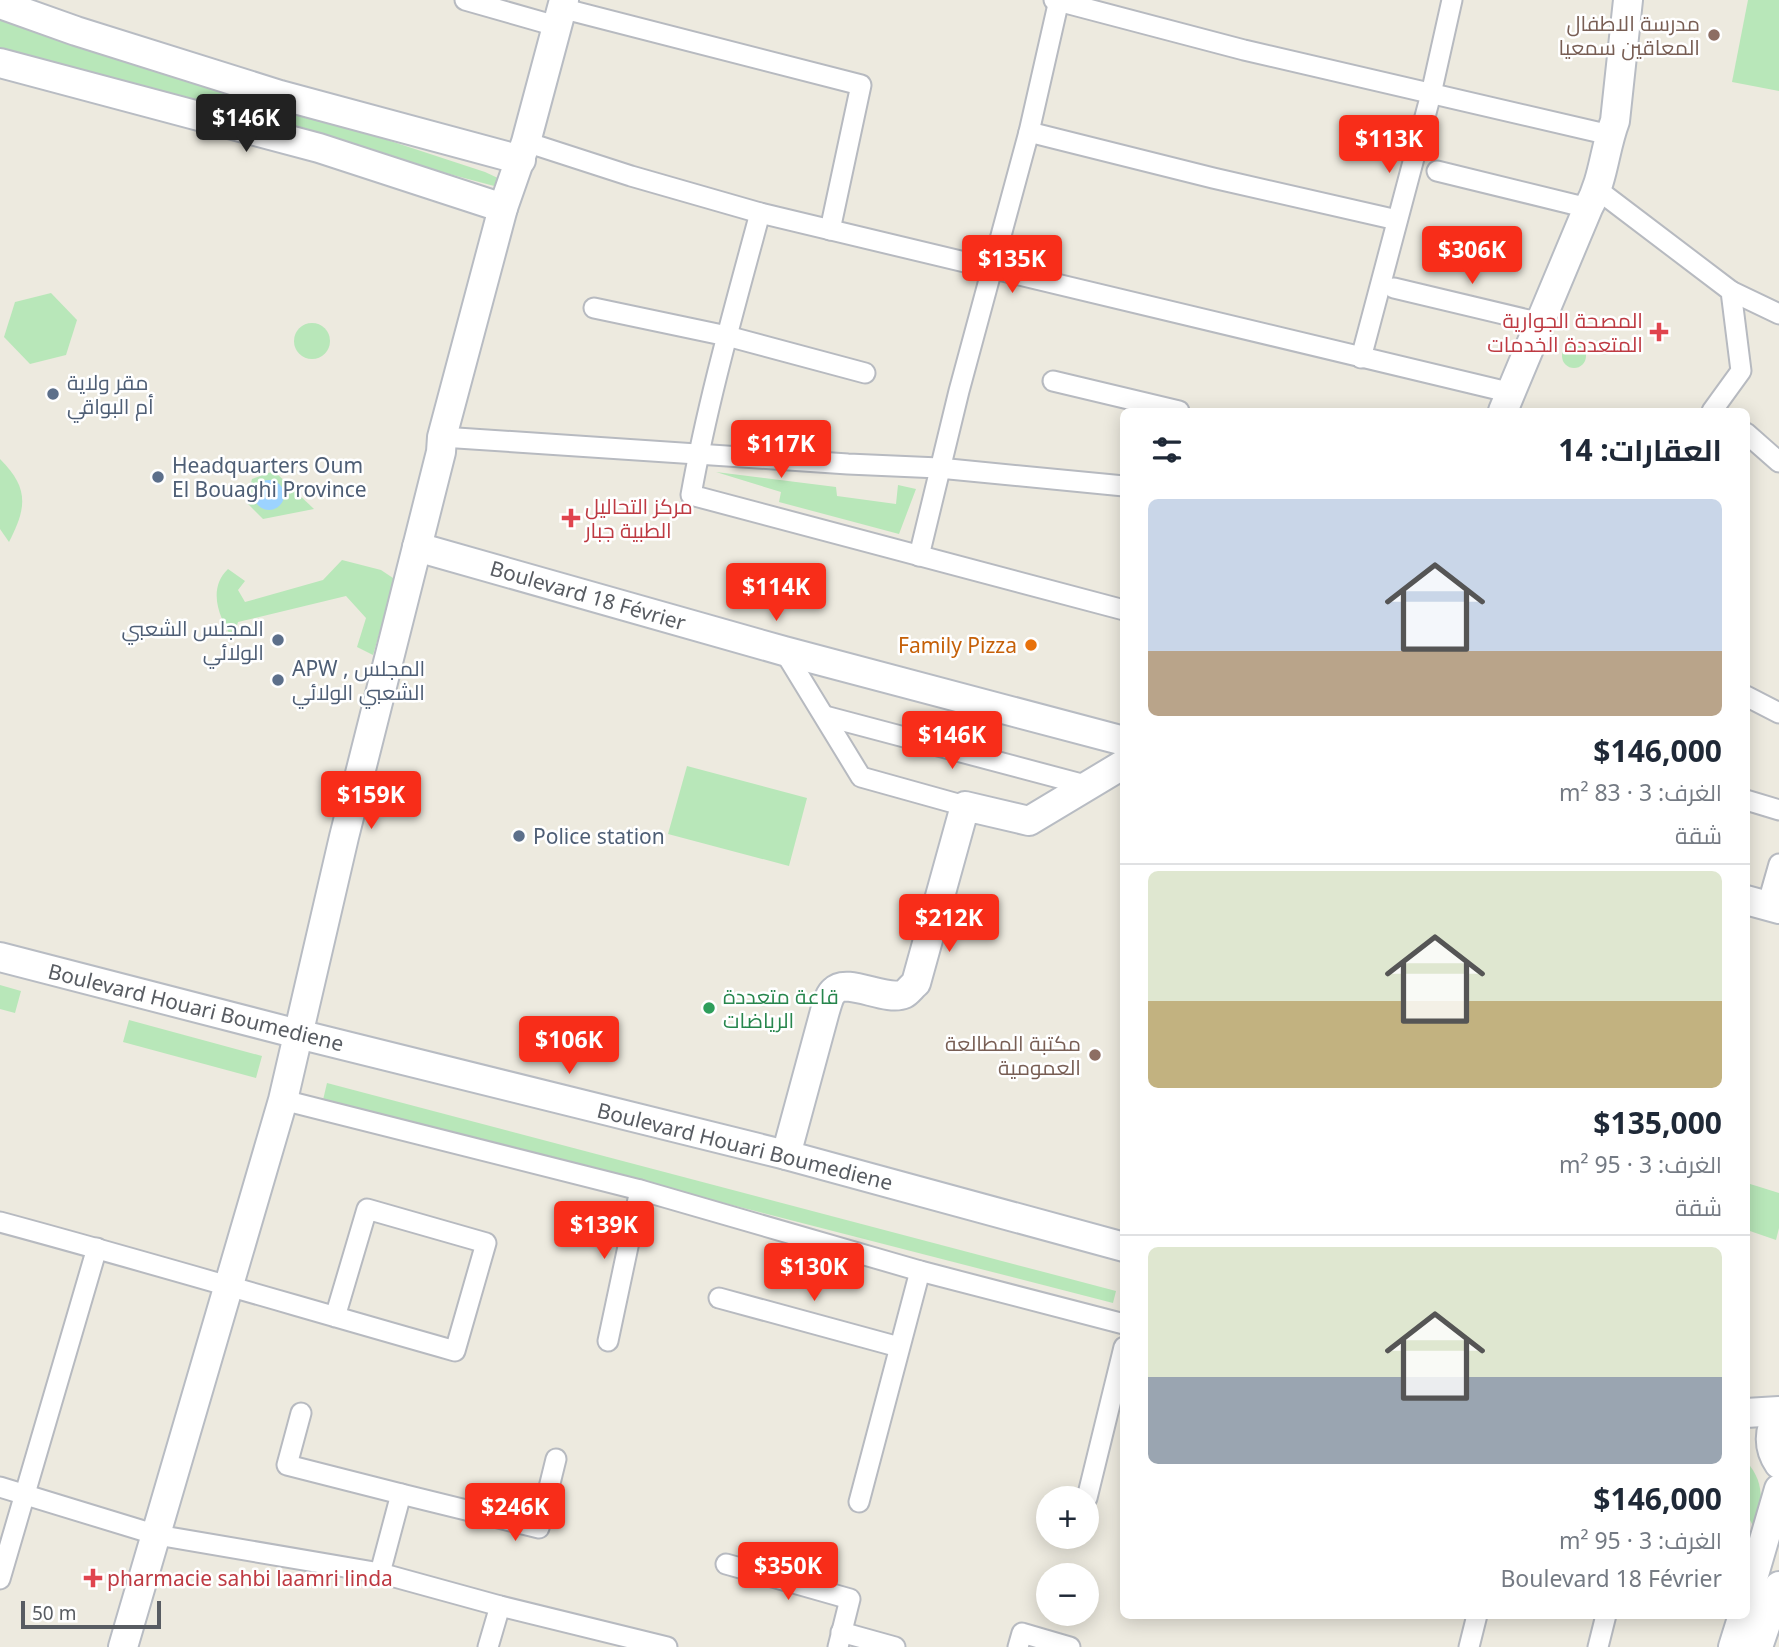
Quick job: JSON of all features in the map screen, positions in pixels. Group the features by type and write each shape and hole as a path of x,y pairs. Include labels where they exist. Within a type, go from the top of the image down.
{"main road":[{"path":"1507,402 1593,199 1615,121 1628,0"},
{"path":"0,4 76,31 279,95 524,151"},
{"path":"124,1647 283,1100 344,837 441,453 442,437 503,208 524,151 560,12"},
{"path":"0,63 319,148 503,208"},
{"name":"Boulevard 18 Février","path":"417,547 784,651 1120,740"},
{"path":"786,1155 825,1011 833,991 839,987 850,987 893,996 905,994 916,983 965,806 1028,821 1120,767"},
{"name":"Boulevard Houari Boumediene","path":"0,957 786,1155 1120,1246"},
{"path":"1750,1413 1779,1412"},
{"path":"1758,1647 1778,1471 1770,1435 1779,1412"},
{"path":"1750,1448 1778,1471"},
{"path":"1733,1647 1741,1619"}],"street":[{"path":"465,0 560,12 861,85 830,230"},
{"path":"919,556 939,468 1029,132 1057,0 1244,50 1610,135"},
{"path":"1361,358 1431,94 1452,0"},
{"path":"1029,132 1397,220"},
{"path":"524,151 631,176 760,213 1361,358 1507,402"},
{"path":"1437,172 1593,199 1731,291 1779,314"},
{"path":"760,213 698,454 691,495 1120,609"},
{"path":"1394,288 1541,323"},
{"path":"1717,408 1741,371 1731,291"},
{"path":"594,308 727,336 865,373"},
{"path":"1053,381 1166,408"},
{"path":"442,437 939,468 1120,486"},
{"path":"1750,437 1779,462"},
{"path":"784,651 861,777 965,806"},
{"path":"1750,698 1779,713"},
{"path":"825,716 1089,786"},
{"path":"1750,801 1779,810"},
{"path":"1764,905 1779,864"},
{"path":"283,1100 640,1190 920,1271 1120,1323"},
{"path":"608,1341 640,1190"},
{"path":"0,1222 454,1351 486,1243 367,1209 335,1317"},
{"path":"0,1579 97,1248"},
{"path":"859,1502 920,1271"},
{"path":"719,1298 899,1347"},
{"path":"1091,1486 1117,1404 1120,1380"},
{"path":"300,1413 287,1465 539,1528 556,1459"},
{"path":"0,1487 157,1535 380,1573 667,1647"},
{"path":"380,1573 401,1494"},
{"path":"726,1564 850,1599 840,1639 895,1647"},
{"path":"488,1647 500,1606"},
{"path":"1469,1647 1476,1619"},
{"path":"1598,1647 1605,1619"},
{"path":"1018,1647 1022,1633 1070,1647"}],"green space":[{"path":"1748,0 1779,0 1779,91 1732,82"},
{"path":"0,13 485,172 500,179 498,187 0,55"},
{"path":"51,293 77,320 66,355 30,364 4,337 15,302"},
{"path":"312,323 325,328 330,341 325,354 312,359 299,354 294,341 299,328"},
{"path":"1574,344 1583,347 1586,356 1583,365 1574,368 1565,365 1562,356 1565,347"},
{"path":"0,459 16,479 22,498 22,508 9,542 0,529"},
{"path":"274,471 314,509 263,519 246,502 252,479"},
{"path":"716,472 836,487 837,496 896,504 898,485 916,489 899,534 779,502 781,492"},
{"path":"342,560 381,570 393,578 394,583 373,655 357,647 366,618 346,596 238,622 233,639 217,604 218,585 228,569 245,581 238,590 245,602 323,580"},
{"path":"687,766 807,798 789,866 668,834"},
{"path":"0,985 21,991 15,1013 0,1009"},
{"path":"129,1020 262,1056 256,1078 123,1042"},
{"path":"327,1083 1116,1291 1113,1303 323,1100"},
{"path":"1750,1184 1779,1193 1779,1228 1776,1240 1750,1231"},
{"path":"1750,1466 1757,1478 1761,1495 1756,1532 1750,1520"}],"water":[{"path":"269,480 280,484 284,495 280,506 269,510 258,506 254,495 258,484"}],"place":[{"name":"مدرسة الاطفال المعاقين سمعيا","path":"1714,35"},
{"name":"المصحة الجوارية المتعددة الخدمات","path":"1659,332"},
{"name":"مقر ولاية أم البواقي","path":"53,394"},
{"name":"Headquarters Oum El Bouaghi Province","path":"158,477"},
{"name":"مركز التحاليل الطبية جبار","path":"571,518"},
{"name":"المجلس الشعبي الولائي","path":"278,640"},
{"name":"Family Pizza","path":"1031,645"},
{"name":"APW , المجلس الشعبي الولائي","path":"278,680"},
{"name":"Police station","path":"519,836"},
{"name":"قاعة متعددة الرياضات","path":"709,1008"},
{"name":"مكتبة المطالعة العمومية","path":"1095,1055"},
{"name":"pharmacie sahbi laamri linda","path":"93,1578"}]}
